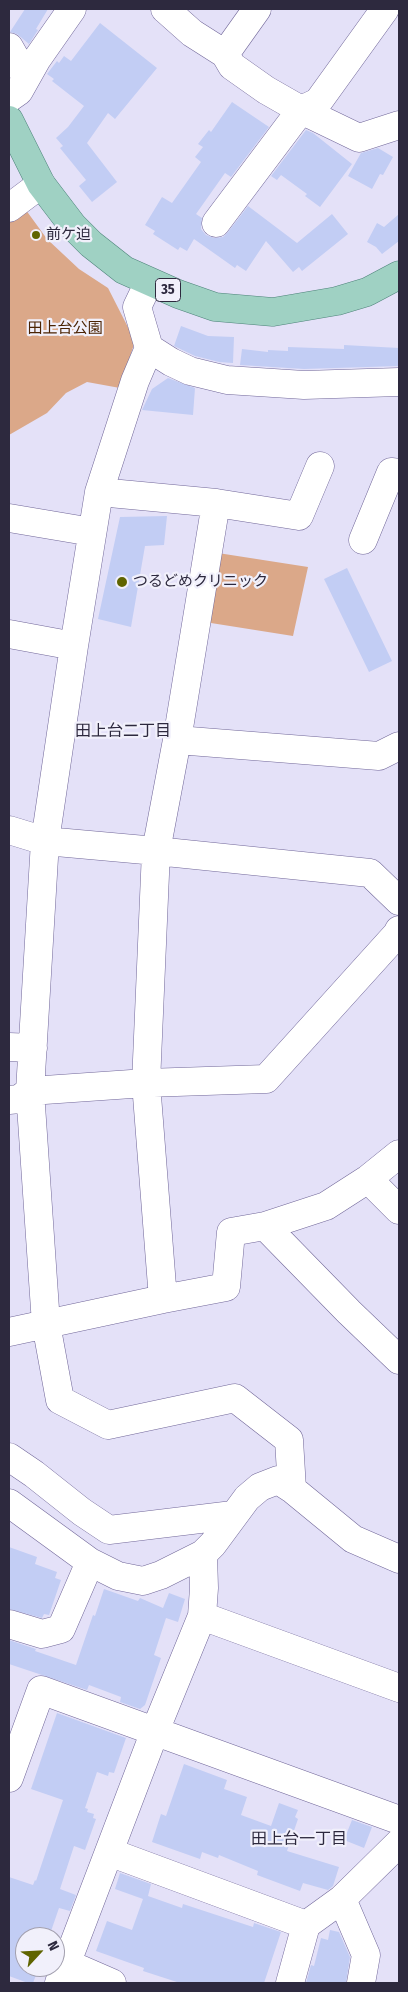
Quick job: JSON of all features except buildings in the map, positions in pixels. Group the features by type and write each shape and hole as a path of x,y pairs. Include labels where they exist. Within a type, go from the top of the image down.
{"main road":[{"name":"35","path":"9,120 41,184 62,213 91,244 124,270 149,282 215,307 273,312 337,301 368,292 399,274"}],"street":[{"path":"9,98 18,91 72,9"},
{"path":"166,9 192,34 225,54 232,66 266,90 301,110 359,138 399,125"},
{"path":"225,54 257,9"},
{"path":"216,223 301,110 318,102 385,9"},
{"path":"9,46 26,77"},
{"path":"9,208 41,184"},
{"path":"149,282 137,307 149,348 135,381 99,492 92,532 45,841 21,1047 20,1096 46,1324 60,1400 108,1425 235,1398 289,1440 292,1489"},
{"path":"149,348 190,371 227,380 304,385 399,382"},
{"path":"99,492 216,503 299,516 320,466"},
{"path":"363,540 391,472 399,473"},
{"path":"163,1298 146,1083 156,850 177,740 216,503"},
{"path":"9,518 92,532"},
{"path":"9,634 74,646"},
{"path":"177,740 379,756 399,746"},
{"path":"9,830 45,841 156,850 370,873 399,901"},
{"path":"20,1096 146,1083 266,1079 398,934 399,930"},
{"path":"9,1332 163,1298 226,1287 231,1232 265,1226 326,1206 368,1179 399,1154"},
{"path":"368,1179 399,1210"},
{"path":"265,1226 399,1360"},
{"path":"9,1457 109,1530 233,1516"},
{"path":"9,1503 90,1562 118,1576 143,1581 161,1575 203,1554 213,1544 247,1498 260,1487 278,1480 292,1489 353,1539 399,1559"},
{"path":"65,1968 155,1731 202,1616 204,1588 203,1554"},
{"path":"9,1624 42,1634 61,1629 90,1562"},
{"path":"202,1616 399,1688"},
{"path":"9,1778 41,1690 399,1820"},
{"path":"290,1983 306,1925 342,1899 399,1843"},
{"path":"109,1852 306,1925"},
{"path":"342,1899 366,1956 361,1983"},
{"path":"65,1973 112,1983"}],"green space":[{"name":"田上台公園","path":"23,206 47,239 79,269 108,288 135,341 120,388 87,382 66,393 47,413 9,435 9,218"},
{"path":"218,553 308,567 293,636 211,623 206,614"}],"place":[{"name":"前ケ迫","path":"36,235"},
{"name":"つるどめクリニック","path":"122,582"}],"district":[{"name":"田上台二丁目","path":"123,732"},
{"name":"田上台一丁目","path":"299,1840"}]}
